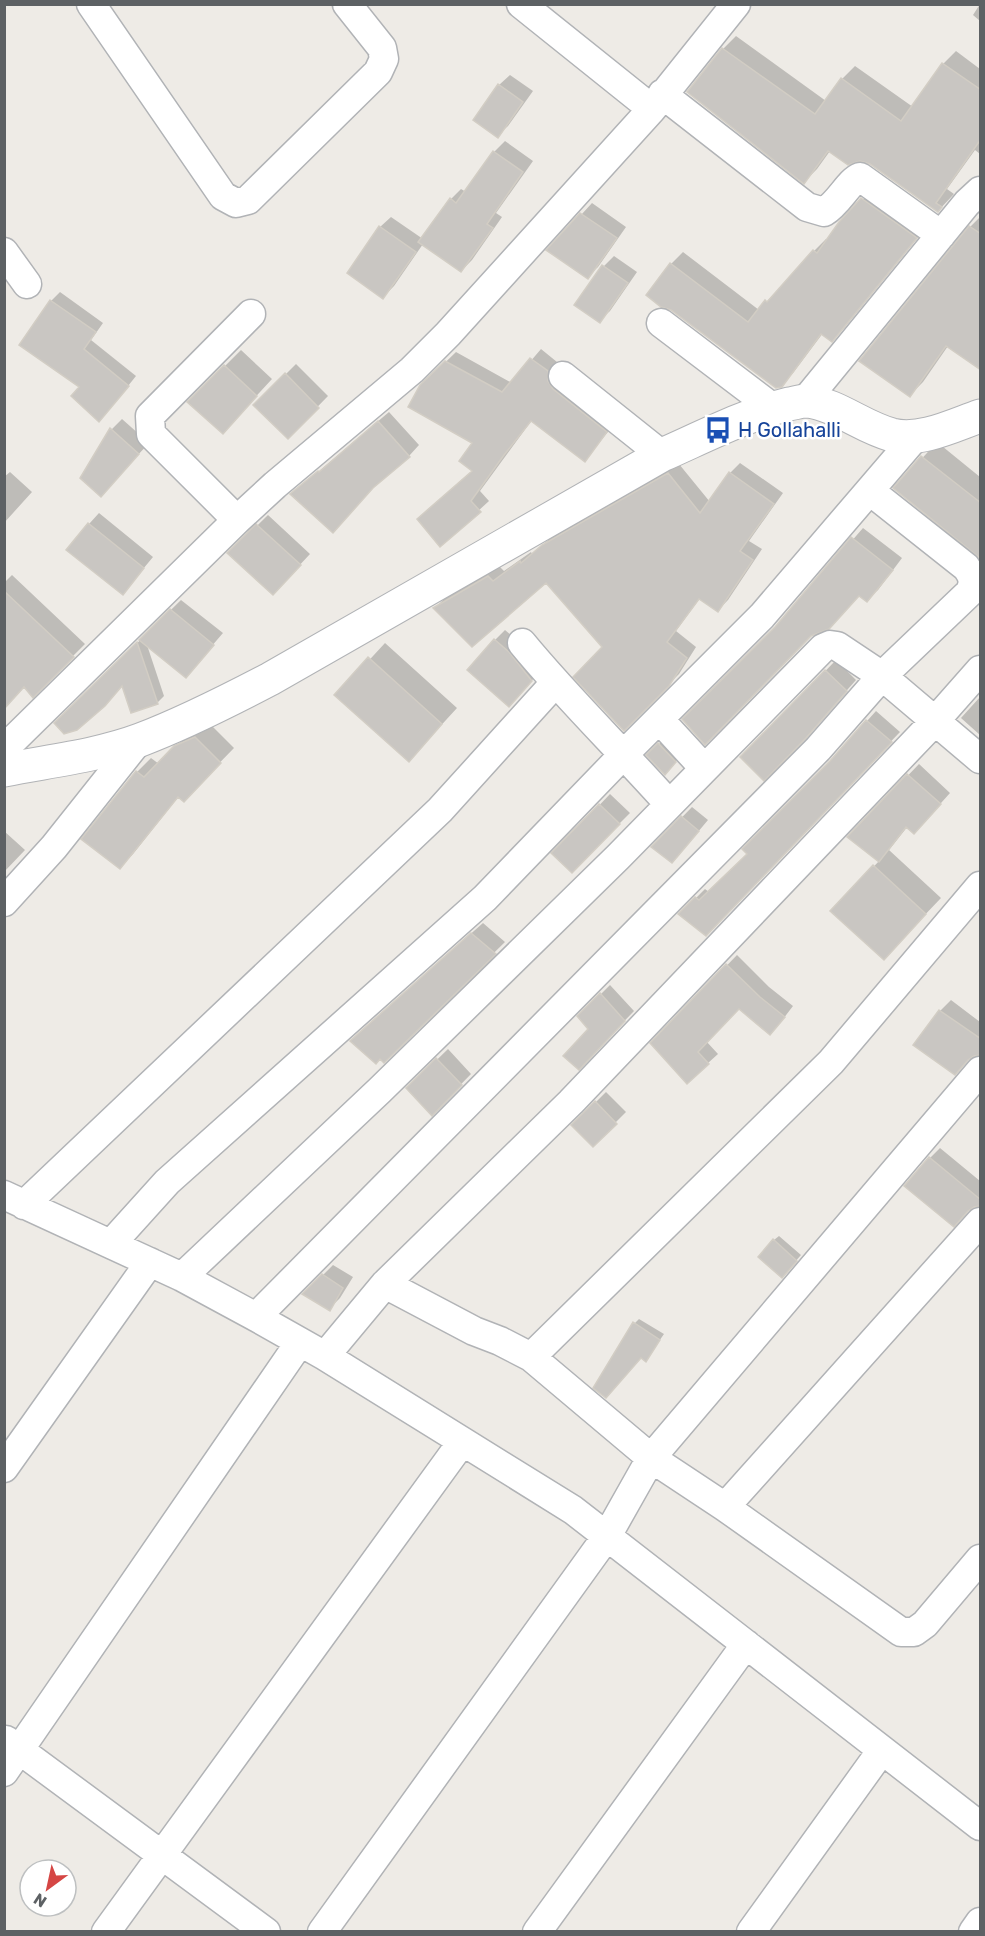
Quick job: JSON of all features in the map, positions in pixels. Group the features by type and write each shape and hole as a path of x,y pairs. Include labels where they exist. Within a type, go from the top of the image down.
{"street":[{"path":"91,4 224,196 236,203 248,200 378,72 384,59 382,48 347,4"},
{"path":"521,4 807,207 824,212 835,206 854,180 860,177 941,235"},
{"path":"4,749 237,520 275,485 412,370 448,334 657,102 736,4"},
{"path":"804,401 967,203 981,191"},
{"path":"4,252 27,284"},
{"path":"237,520 151,434 150,416 252,314"},
{"path":"661,323 773,408"},
{"path":"563,376 662,455"},
{"path":"4,770 106,750 139,740 219,706 662,455 773,408 804,401 828,406 894,435 933,432 981,416"},
{"path":"111,1244 167,1182 485,898 762,616 917,435"},
{"path":"256,1317 818,749 882,676 969,592 973,585 971,574 966,567 870,491"},
{"path":"522,643 555,683 669,804"},
{"path":"182,1277 397,1073 618,857 823,648 830,645 837,646 882,676 981,759"},
{"path":"266,1932 161,1855 10,1754 312,1349 385,1284 571,1102 981,670"},
{"path":"555,683 440,810 14,1200 182,1277 256,1317 573,1510 981,1827"},
{"path":"659,719 704,768"},
{"path":"4,902 54,847 139,740"},
{"path":"531,1357 831,1062 981,886"},
{"path":"322,1932 607,1536 651,1458 981,1071"},
{"path":"725,1507 981,1222"},
{"path":"4,1468 150,1262"},
{"path":"385,1284 474,1331 531,1357 651,1458 725,1507 901,1632 914,1632 925,1624 981,1559"},
{"path":"106,1932 462,1442"},
{"path":"537,1932 746,1644"},
{"path":"751,1932 882,1750"},
{"path":"973,1932 981,1922"}],"building":[{"path":"722,48 815,114 841,78 901,121 942,63 981,90 981,139 936,203 942,207 938,212 870,164 860,161 848,165 828,151 804,184 687,92"},
{"path":"498,84 523,102 498,138 473,120"},
{"path":"493,151 523,172 487,224 493,228 461,272 418,242 450,198 456,203"},
{"path":"861,198 917,238 832,342 821,334 782,387 776,388 671,310 661,307 646,295 670,263 748,322 765,300 767,302 813,250 817,253 839,222"},
{"path":"580,213 617,238 588,279 546,250"},
{"path":"379,226 416,252 383,299 347,273"},
{"path":"969,226 981,234 981,370 946,346 910,397 859,361"},
{"path":"602,265 628,283 600,323 574,305"},
{"path":"50,300 96,332 84,349 129,386 99,422 71,396 79,387 19,345"},
{"path":"530,358 548,371 548,381 553,389 607,432 585,462 531,421 471,501 481,512 440,547 417,519 472,471 459,461 472,443 408,407 420,385 445,361 502,392"},
{"path":"224,365 257,396 223,434 187,402"},
{"path":"285,373 319,408 288,439 253,405"},
{"path":"378,421 410,457 373,488 333,533 290,494"},
{"path":"110,428 139,454 101,497 80,478"},
{"path":"921,456 981,503 981,559 893,488"},
{"path":"729,472 774,504 740,551 753,560 718,612 699,599 667,642 687,658 669,686 624,731 573,677 602,647 546,583 472,647 433,608 488,576 493,581 520,561 521,563 542,545 668,473 700,513"},
{"path":"88,523 144,568 123,595 66,550"},
{"path":"256,524 301,565 273,595 227,553"},
{"path":"851,537 893,570 867,602 859,596 829,629 811,636 705,745 682,719 775,627"},
{"path":"4,591 74,657 33,698 24,687 4,709"},
{"path":"170,609 214,645 186,678 139,640"},
{"path":"494,639 509,652 532,681 509,707 467,670"},
{"path":"137,642 158,704 131,713 122,686 105,706 77,730 64,734 54,723"},
{"path":"368,657 442,724 409,762 334,695"},
{"path":"825,670 847,691 764,781 740,757"},
{"path":"866,720 892,742 706,936 678,914 695,897 699,900 747,854 742,849 830,761"},
{"path":"195,737 221,763 184,802 178,797 120,869 81,839 136,771 144,777 174,746"},
{"path":"658,743 676,762 665,775 646,755"},
{"path":"907,774 941,804 914,834 906,827 879,862 847,837"},
{"path":"599,804 620,824 572,873 551,853"},
{"path":"681,816 699,831 672,863 651,847"},
{"path":"873,865 926,914 884,960 830,911"},
{"path":"471,933 496,954 384,1063 380,1059 376,1064 350,1041"},
{"path":"726,964 760,997 785,1017 770,1035 739,1009 698,1052 709,1064 687,1084 650,1043"},
{"path":"600,993 625,1021 579,1070 563,1056 588,1029 577,1016"},
{"path":"939,1010 981,1039 981,1055 968,1060 955,1075 913,1045"},
{"path":"436,1058 462,1085 432,1116 406,1088"},
{"path":"595,1101 617,1124 593,1147 571,1125"},
{"path":"929,1157 981,1200 981,1206 968,1211 954,1227 904,1186"},
{"path":"773,1239 797,1261 782,1278 758,1257"},
{"path":"322,1274 343,1288 330,1311 302,1294"},
{"path":"633,1322 660,1340 646,1362 641,1358 606,1398 593,1388"}],"place":[{"name":"H Gollahalli","path":"718,430"}]}
